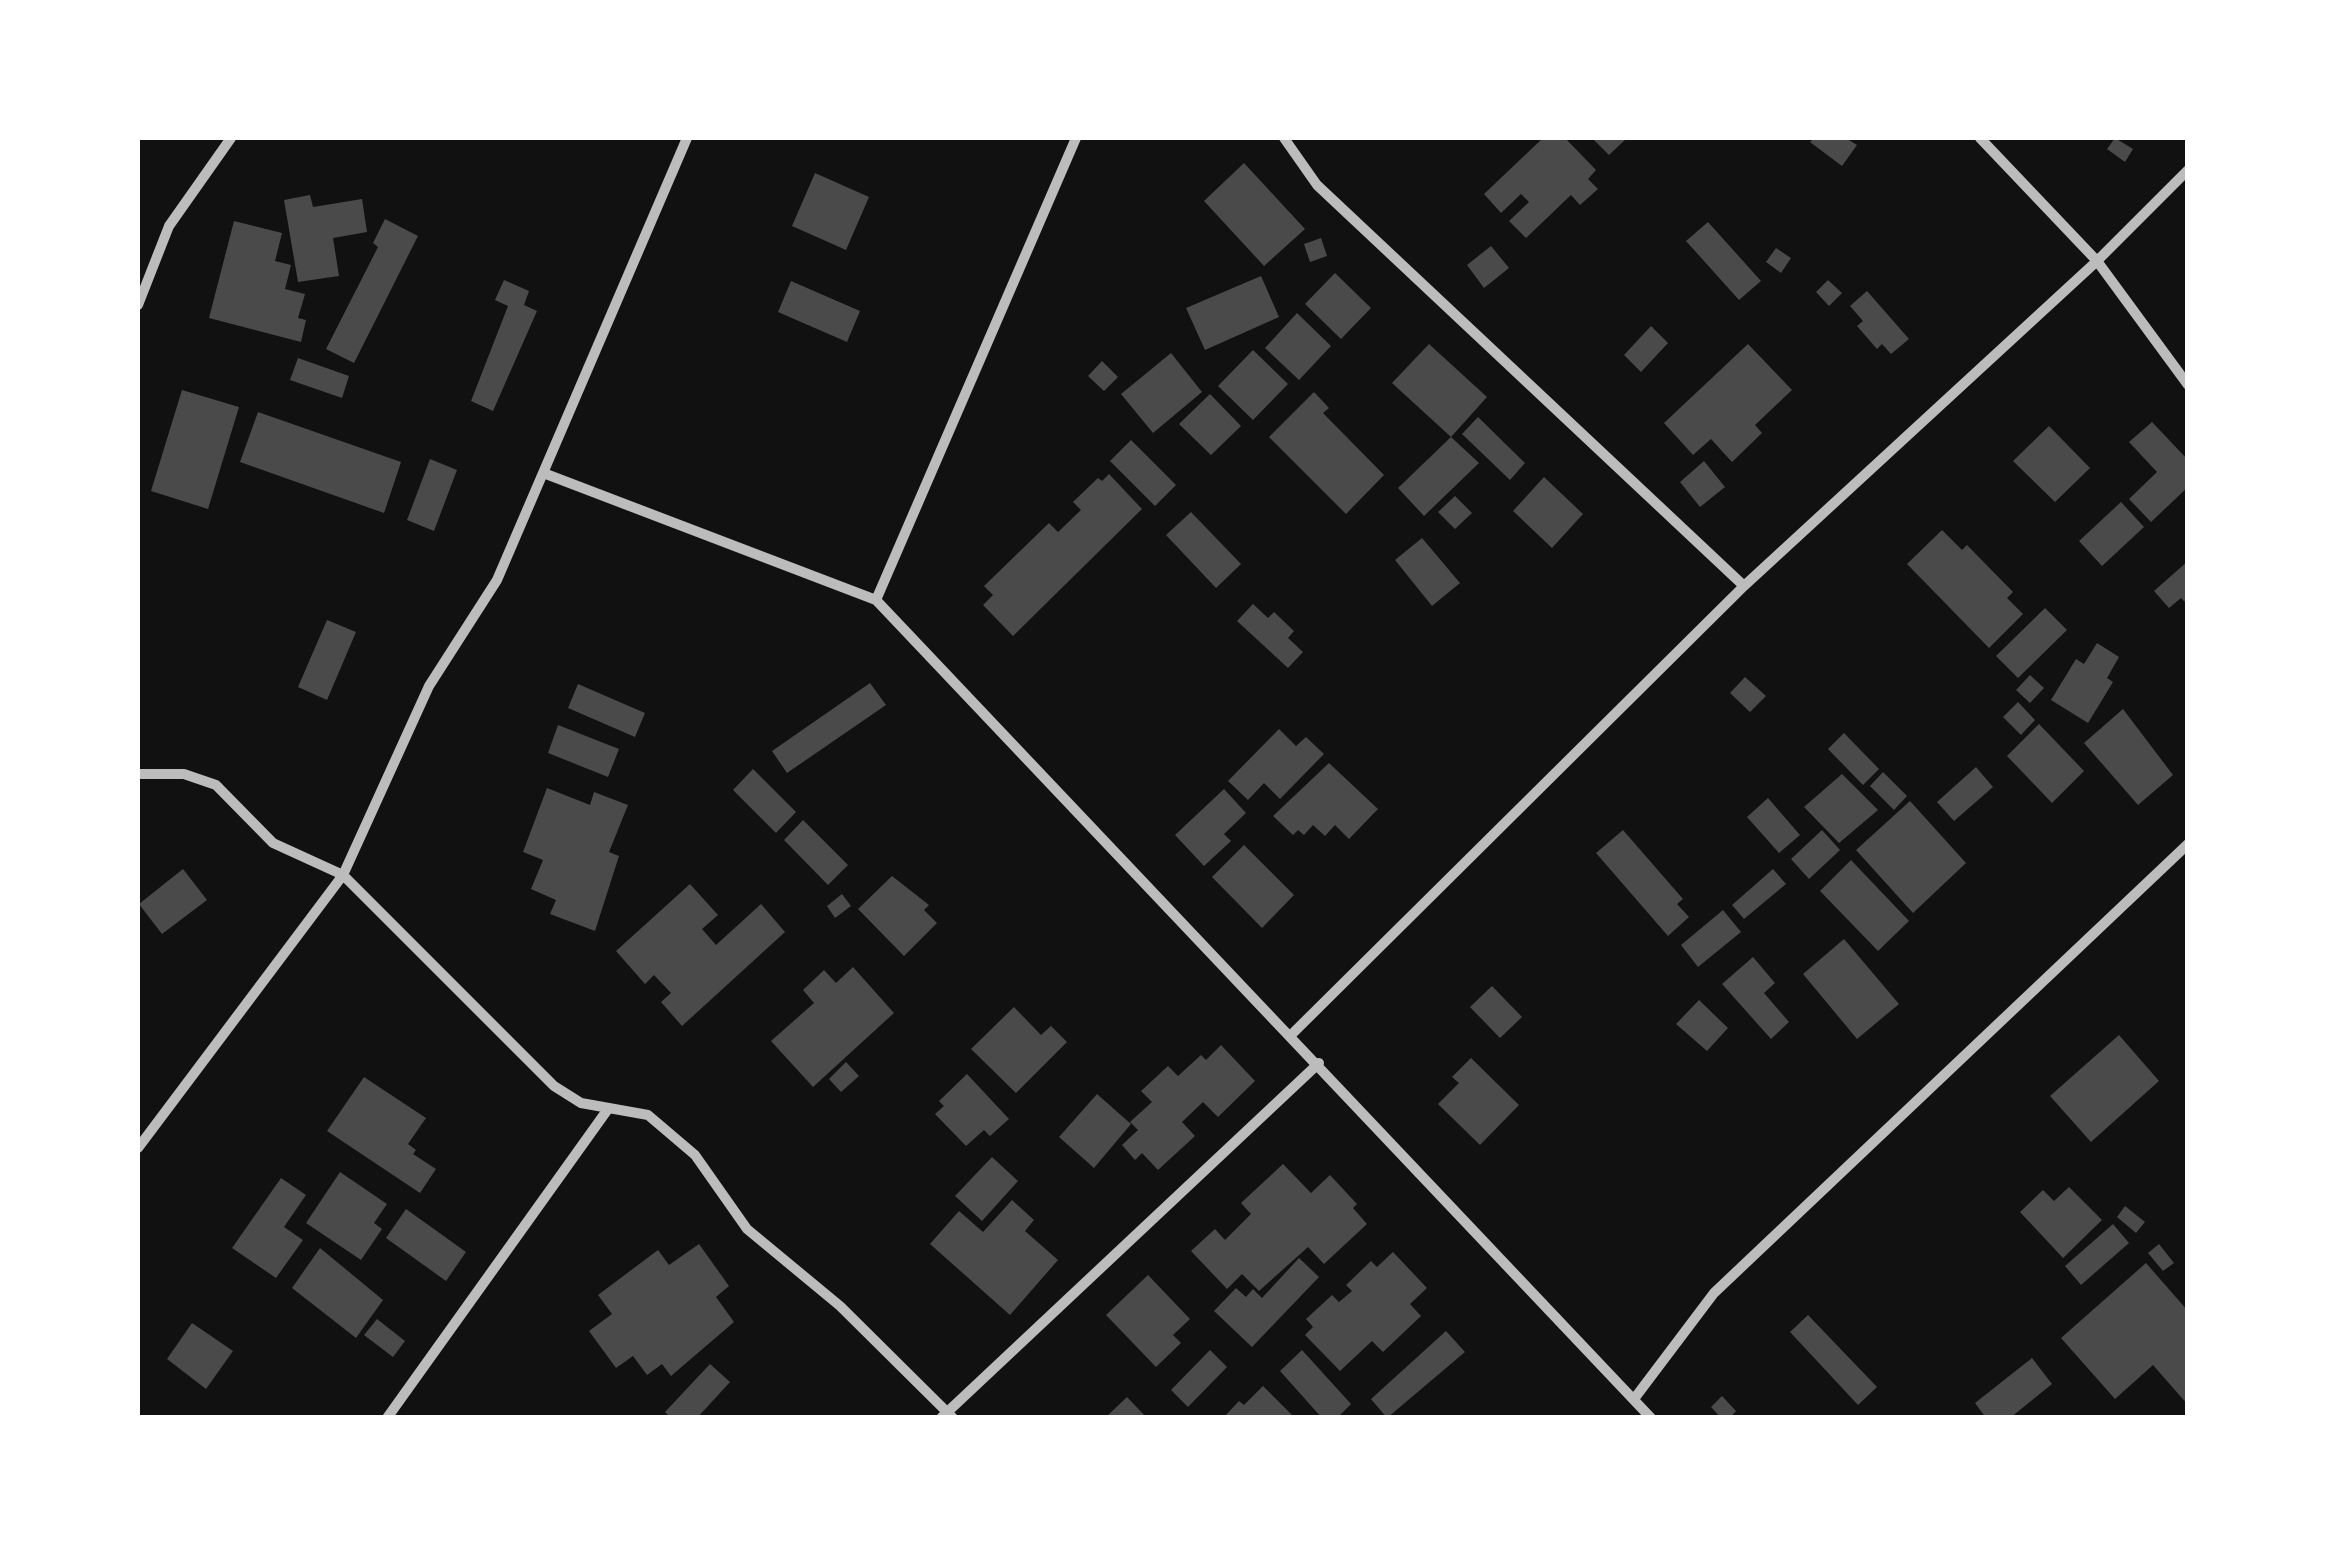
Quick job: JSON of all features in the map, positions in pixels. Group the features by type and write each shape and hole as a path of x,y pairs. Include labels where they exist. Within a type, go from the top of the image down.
{"street":[{"path":"138,305 169,226 231,138"},
{"path":"138,1148 343,875 429,686 497,580 546,474 687,138"},
{"path":"876,600 1076,138"},
{"path":"1284,138 1316,185 1744,586"},
{"path":"1980,138 2097,260 2188,385"},
{"path":"1291,1035 1744,586 2097,260 2188,170"},
{"path":"546,474 876,600 1319,1063 1651,1418"},
{"path":"138,774 184,774 216,785 274,843 343,875 525,1061 581,1103 648,1115 695,1155 747,1229 840,1306 947,1415 1319,1063"},
{"path":"1634,1399 1714,1293 2188,844"},
{"path":"387,1418 608,1109"}],"building":[{"path":"1543,138 1565,138 1596,170 1588,179 1598,189 1580,205 1571,195 1526,238 1509,221 1529,202 1521,194 1501,213 1484,194"},
{"path":"1592,138 1627,138 1609,155"},
{"path":"1814,138 1846,138 1857,145 1842,166 1810,142"},
{"path":"2115,138 2133,149 2125,162 2107,149"},
{"path":"1244,163 1305,229 1264,266 1204,201"},
{"path":"815,173 869,197 846,250 792,226"},
{"path":"310,195 313,207 362,199 367,232 333,238 339,276 298,282 284,200"},
{"path":"385,219 418,236 354,363 326,349 378,247 373,243"},
{"path":"234,221 282,233 275,261 291,265 285,289 305,294 298,318 306,320 301,342 209,318"},
{"path":"1708,222 1761,281 1739,300 1686,241"},
{"path":"1321,238 1327,256 1310,262 1304,244"},
{"path":"1491,246 1509,268 1484,288 1467,265"},
{"path":"1776,248 1791,258 1781,273 1766,262"},
{"path":"1335,273 1371,308 1341,339 1305,304"},
{"path":"1261,276 1279,317 1205,350 1186,308"},
{"path":"504,280 529,291 524,305 537,311 493,411 471,401 508,306 495,300"},
{"path":"1828,280 1842,293 1829,306 1816,292"},
{"path":"791,281 860,311 847,342 778,312"},
{"path":"1867,291 1909,339 1891,354 1882,344 1877,349 1857,326 1863,321 1850,306"},
{"path":"1297,313 1331,346 1299,380 1265,348"},
{"path":"1651,326 1668,343 1641,372 1624,355"},
{"path":"1429,344 1487,397 1451,437 1392,383"},
{"path":"1748,344 1792,390 1755,425 1762,433 1732,462 1711,439 1693,455 1664,423"},
{"path":"1253,350 1288,384 1253,420 1218,386"},
{"path":"1171,353 1202,392 1153,433 1121,394"},
{"path":"298,358 349,376 342,398 290,380"},
{"path":"1102,361 1118,377 1104,391 1088,376"},
{"path":"182,390 239,407 208,509 151,491"},
{"path":"1314,392 1329,408 1323,413 1384,475 1346,514 1269,437"},
{"path":"1210,394 1241,426 1211,455 1179,424"},
{"path":"258,412 401,462 384,513 240,462"},
{"path":"1478,417 1525,463 1510,480 1462,434"},
{"path":"2152,422 2188,460 2188,487 2151,522 2129,499 2157,472 2129,442"},
{"path":"2049,426 2090,468 2055,502 2013,461"},
{"path":"1451,437 1479,463 1424,516 1398,488"},
{"path":"1131,440 1176,485 1155,506 1110,461"},
{"path":"430,459 457,470 434,531 407,520"},
{"path":"1704,461 1725,487 1700,507 1680,482"},
{"path":"1109,474 1142,509 1013,636 983,605 993,595 984,586 1049,523 1058,532 1081,510 1073,502 1098,478 1102,481"},
{"path":"1544,477 1583,514 1552,548 1513,511"},
{"path":"1455,496 1472,513 1455,529 1438,512"},
{"path":"2121,502 2144,527 2102,566 2079,541"},
{"path":"1191,512 1241,564 1216,588 1166,535"},
{"path":"1942,530 1962,550 1967,545 2013,592 2007,598 2023,614 1989,648 1907,564"},
{"path":"1422,538 1460,583 1432,606 1395,560"},
{"path":"2188,561 2188,605 2181,598 2169,608 2154,591"},
{"path":"1253,604 1268,618 1274,612 1294,631 1288,638 1303,652 1288,668 1237,621"},
{"path":"2045,608 2067,630 2018,678 1996,656"},
{"path":"327,620 356,632 327,700 298,687"},
{"path":"2097,643 2119,657 2107,678 2113,682 2088,723 2051,700 2076,659 2084,664"},
{"path":"2030,675 2044,688 2030,703 2016,690"},
{"path":"1745,677 1766,696 1750,712 1730,693"},
{"path":"870,683 886,705 787,773 772,751"},
{"path":"578,684 645,713 635,737 568,708"},
{"path":"2018,702 2035,720 2021,735 2003,717"},
{"path":"2123,709 2173,775 2138,805 2084,743"},
{"path":"2039,724 2084,771 2052,803 2007,756"},
{"path":"558,725 619,749 608,777 548,753"},
{"path":"1279,729 1296,746 1306,737 1324,754 1280,799 1264,783 1248,800 1228,781"},
{"path":"1844,733 1879,769 1863,785 1828,749"},
{"path":"1329,763 1378,809 1349,839 1335,825 1325,836 1313,825 1304,835 1298,830 1293,835 1273,816"},
{"path":"1976,767 1993,787 1954,821 1937,802"},
{"path":"753,769 796,812 776,833 733,790"},
{"path":"1883,772 1907,796 1894,810 1870,786"},
{"path":"1842,774 1878,810 1839,843 1804,807"},
{"path":"547,788 590,805 594,792 628,805 609,852 619,856 595,931 550,914 556,900 531,889 543,860 523,852"},
{"path":"1224,789 1246,813 1224,834 1231,841 1204,866 1175,835"},
{"path":"1768,798 1800,835 1779,853 1747,817"},
{"path":"1910,801 1966,863 1913,913 1856,850"},
{"path":"803,820 848,865 828,885 784,840"},
{"path":"1623,830 1683,899 1677,904 1689,917 1668,936 1596,853"},
{"path":"1822,830 1840,850 1809,879 1791,859"},
{"path":"1244,845 1294,895 1262,928 1212,877"},
{"path":"1851,860 1909,921 1878,951 1820,891"},
{"path":"183,869 207,900 162,934 139,904"},
{"path":"1773,869 1786,884 1744,919 1732,905"},
{"path":"892,876 929,905 924,910 937,923 904,956 858,909"},
{"path":"690,884 718,915 702,929 716,945 761,904 785,932 682,1026 661,1002 671,993 654,975 645,984 616,951"},
{"path":"842,894 851,906 835,918 827,906"},
{"path":"1723,910 1741,932 1698,967 1681,945"},
{"path":"1844,939 1899,1004 1857,1039 1803,974"},
{"path":"1753,957 1775,983 1764,993 1789,1022 1771,1039 1722,984"},
{"path":"853,967 894,1013 813,1087 771,1041 814,1003 803,990 824,970 836,983"},
{"path":"1492,986 1522,1017 1500,1038 1470,1007"},
{"path":"1699,1000 1728,1028 1707,1051 1676,1024"},
{"path":"1014,1007 1041,1035 1051,1026 1067,1042 1016,1093 971,1049"},
{"path":"2119,1035 2159,1081 2091,1142 2050,1096"},
{"path":"1221,1045 1255,1081 1218,1117 1203,1102 1182,1122 1195,1136 1158,1170 1142,1153 1135,1160 1122,1145 1138,1130 1130,1122 1152,1102 1141,1091 1168,1066 1178,1076 1201,1055 1206,1060"},
{"path":"1471,1058 1519,1105 1480,1145 1438,1104 1459,1083 1452,1077"},
{"path":"846,1062 859,1076 841,1092 829,1079"},
{"path":"967,1074 1009,1119 990,1136 984,1130 966,1146 935,1114 944,1106 939,1101"},
{"path":"364,1077 426,1118 408,1144 416,1150 413,1154 436,1169 420,1193 327,1131"},
{"path":"1097,1094 1131,1124 1094,1168 1059,1137"},
{"path":"992,1157 1018,1181 982,1221 955,1196"},
{"path":"1283,1164 1311,1193 1330,1175 1357,1204 1353,1208 1367,1224 1324,1264 1308,1247 1259,1291 1242,1274 1227,1289 1191,1251 1215,1229 1225,1240 1251,1214 1241,1203"},
{"path":"340,1172 387,1204 374,1223 382,1229 361,1260 306,1223"},
{"path":"281,1178 306,1195 284,1227 303,1240 276,1278 232,1248"},
{"path":"2069,1187 2102,1220 2063,1258 2020,1212 2043,1190 2054,1201"},
{"path":"1012,1200 1034,1220 1025,1231 1058,1260 1010,1315 930,1244 959,1211 983,1232"},
{"path":"2125,1206 2145,1222 2136,1233 2117,1217"},
{"path":"406,1209 466,1252 446,1281 386,1238"},
{"path":"2113,1224 2129,1243 2081,1285 2065,1266"},
{"path":"699,1244 729,1286 716,1297 734,1322 671,1376 662,1364 647,1375 633,1356 616,1368 589,1331 612,1314 598,1295 658,1250 669,1265"},
{"path":"2159,1244 2174,1263 2163,1271 2148,1253"},
{"path":"320,1248 383,1300 356,1338 292,1288"},
{"path":"1393,1252 1427,1288 1410,1304 1421,1316 1383,1352 1372,1341 1340,1371 1305,1335 1313,1327 1306,1319 1332,1295 1339,1302 1352,1291 1346,1285 1371,1261 1377,1267"},
{"path":"1299,1258 1319,1277 1252,1347 1214,1311 1236,1288 1246,1297 1253,1289 1262,1298"},
{"path":"2146,1263 2188,1311 2188,1405 2153,1365 2115,1399 2061,1338"},
{"path":"1148,1275 1190,1319 1173,1335 1181,1343 1156,1367 1106,1315"},
{"path":"1808,1315 1877,1387 1858,1405 1790,1332"},
{"path":"377,1319 405,1341 393,1357 364,1335"},
{"path":"192,1323 233,1351 206,1389 167,1359"},
{"path":"1446,1331 1465,1352 1387,1418 1371,1399"},
{"path":"1210,1350 1227,1367 1188,1407 1171,1390"},
{"path":"1302,1350 1351,1404 1337,1418 1322,1418 1280,1371"},
{"path":"2032,1358 2052,1384 2010,1418 1986,1418 1975,1403"},
{"path":"710,1364 730,1382 697,1418 671,1418 665,1412"},
{"path":"1263,1386 1295,1418 1223,1418 1239,1401 1244,1405"},
{"path":"1722,1396 1736,1411 1730,1418 1721,1418 1711,1407"},
{"path":"1127,1397 1147,1418 1105,1418"}]}
